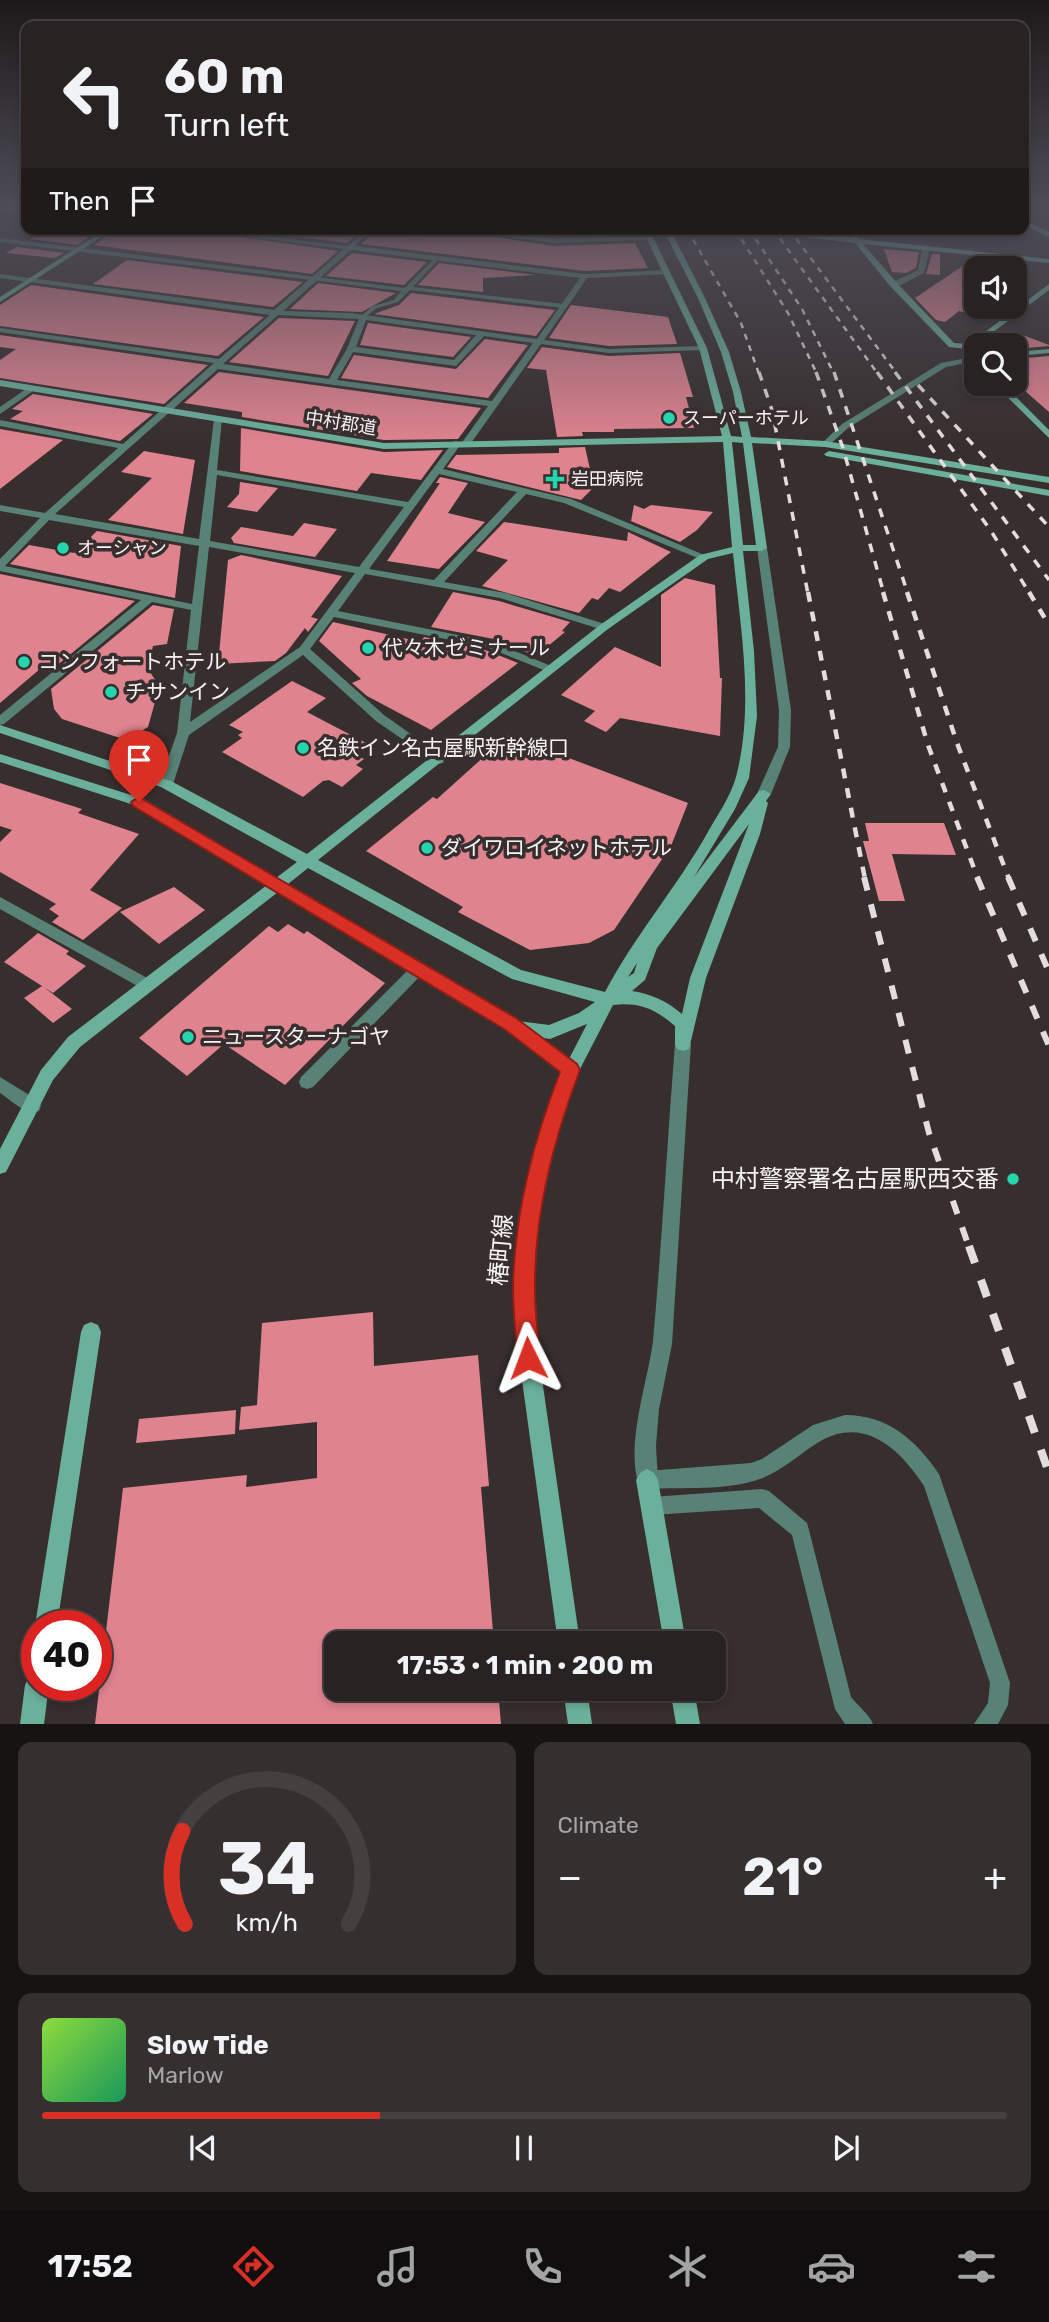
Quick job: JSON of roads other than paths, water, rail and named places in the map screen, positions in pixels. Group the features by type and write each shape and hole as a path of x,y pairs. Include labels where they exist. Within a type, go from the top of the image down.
{"street":[{"path":"0,300 26,283"},
{"path":"57,283 276,313 363,317 609,351 702,348"},
{"path":"0,566 47,516 309,283"},
{"path":"183,733 304,649 436,470 461,444 492,404 580,283"},
{"path":"608,999 706,848 741,778 751,716 739,548 727,443 702,348 672,283"},
{"path":"683,1044 698,978 753,834 764,794 784,747 785,710 748,443 731,368 692,283"},
{"path":"897,283 894,285 952,345 964,346"},
{"path":"989,333 1049,286"},
{"path":"331,382 351,349 363,317"},
{"path":"0,330 331,382 492,404"},
{"path":"351,349 456,363 482,333"},
{"path":"1027,353 1049,351"},
{"name":"中村郡道","path":"0,383 384,446 682,441 748,443"},
{"path":"0,411 32,389"},
{"path":"1010,396 1049,435"},
{"path":"166,784 183,733 202,542 214,471 218,419"},
{"path":"0,423 125,447"},
{"path":"748,443 825,444 1049,480"},
{"path":"748,443 890,463 1049,493"},
{"path":"436,470 568,501 704,556"},
{"path":"214,471 410,505"},
{"path":"437,583 524,491"},
{"path":"0,508 502,595 604,627"},
{"path":"0,1166 47,1074 74,1042 305,860 438,760 604,627 704,556 739,548 762,548"},
{"path":"0,566 196,608"},
{"path":"0,721 149,599"},
{"path":"331,613 489,643 550,668"},
{"path":"304,649 380,718 438,760"},
{"path":"0,729 166,784 517,975 608,999 632,997 650,1001 667,1010 683,1024 662,1344 649,1409 646,1446 648,1480 673,1631"},
{"path":"0,758 139,802 510,1024 571,1070"},
{"path":"510,1024 550,1032 585,1018 640,976 650,946 764,794"},
{"path":"0,902 146,984"},
{"path":"307,1082 418,969"},
{"name":"椿町線","path":"567,1631 528,1358 524,1288 530,1218 543,1156 571,1070 608,999"},
{"path":"0,1084 33,1106"},
{"path":"48,1610 90,1332"},
{"path":"32,1724 35,1701"},
{"path":"577,1701 580,1724"},
{"path":"684,1701 688,1724"}],"lane":[{"path":"355,283 564,306"},
{"path":"363,317 374,307 396,301 412,283"},
{"path":"825,444 845,426 944,365 964,362"},
{"path":"648,1480 757,1472 827,1428 849,1423 873,1426 897,1438 918,1457 932,1481 1000,1683 1000,1700 995,1714 984,1724"},
{"path":"652,1506 762,1498 800,1530 836,1684 842,1702 854,1718 863,1724"}],"railway":[{"path":"718,283 741,323 759,374"},
{"path":"769,283 788,313 817,374"},
{"path":"785,283 802,309 834,374"},
{"path":"812,283 878,374"},
{"path":"830,283 897,374"},
{"path":"759,372 772,410 808,594"},
{"path":"816,372 843,448 884,594"},
{"path":"834,372 908,594"},
{"path":"877,372 991,531 1030,594"},
{"path":"895,372 1049,580"},
{"path":"918,385 1049,527"},
{"path":"808,592 865,879"},
{"path":"883,592 928,745 978,879"},
{"path":"907,592 957,743 1009,879"},
{"path":"1029,592 1049,625"},
{"path":"864,877 929,1133 969,1247"},
{"path":"977,877 1049,1046"},
{"path":"1008,877 1049,972"},
{"path":"969,1246 1049,1473"}],"place":[{"name":"スーパーホテル","path":"669,418"},
{"name":"岩田病院","path":"555,479"},
{"name":"オーシャン","path":"63,548"},
{"name":"代々木ゼミナール","path":"368,648"},
{"name":"コンフォートホテル","path":"24,662"},
{"name":"チサンイン","path":"111,692"},
{"name":"名鉄イン名古屋駅新幹線口","path":"303,748"},
{"name":"ダイワロイネットホテル","path":"427,848"},
{"name":"ニュースターナゴヤ","path":"188,1037"},
{"name":"中村警察署名古屋駅西交番","path":"1013,1179"}]}
